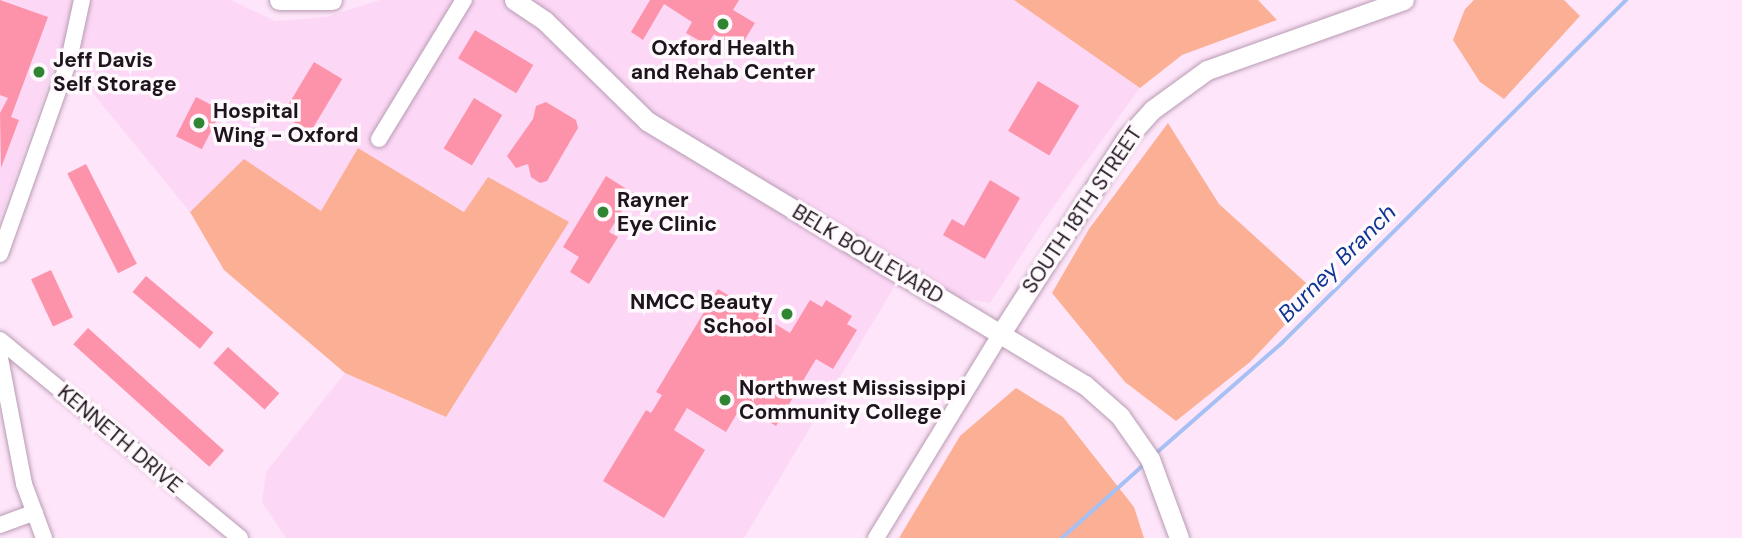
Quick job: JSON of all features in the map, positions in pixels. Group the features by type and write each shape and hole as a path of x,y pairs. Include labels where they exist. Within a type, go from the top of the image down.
{"street":[{"path":"0,254 69,60 82,0"},
{"path":"279,0 332,0"},
{"path":"379,139 464,0"},
{"name":"BELK BOULEVARD","path":"514,0 545,21 647,121 1085,385 1134,434 1163,487 1179,538"},
{"name":"SOUTH 18TH STREET","path":"1000,333 1126,139 1152,110 1207,70 1404,0"},
{"path":"876,538 1000,333"},
{"name":"KENNETH DRIVE","path":"0,340 240,538"},
{"path":"0,358 24,484 44,538"},
{"path":"0,525 35,512"}],"shaded area":[{"path":"0,0 231,0 275,21 326,17 380,0 1014,0 1140,88 1048,214 990,303 894,287 744,538 286,538 262,502 266,472 345,373 446,417 488,177 465,212 358,148 321,211 244,160 190,212 59,52 0,218"},
{"path":"1014,0 1258,0 1277,20 1182,55 1140,88"},
{"path":"1474,0 1564,0 1580,16 1504,99 1480,82 1453,40 1465,9"},
{"path":"1168,123 1219,204 1316,292 1250,362 1176,421 1125,382 1052,293 1089,229"},
{"path":"358,148 464,212 488,177 569,222 446,417 345,373 224,270 190,212 244,159 321,211"},
{"path":"1016,388 1063,417 1134,507 1144,538 899,538 960,436"}],"building":[{"path":"0,0 48,17 11,117 19,120 1,168 0,113 8,98 0,95"},
{"name":"Oxford Health and Rehab Center","path":"650,0 739,0 733,10 755,23 739,49 714,34 707,45 686,33 692,22 664,4 643,40 631,32"},
{"path":"475,30 533,65 516,93 458,58"},
{"path":"314,62 342,79 310,132 282,115"},
{"path":"1038,81 1079,106 1049,155 1008,131"},
{"name":"Hospital Wing - Oxford","path":"196,97 222,110 202,149 176,136"},
{"path":"474,98 502,115 472,166 444,149"},
{"path":"546,102 576,120 578,128 547,181 540,183 531,177 528,164 516,168 507,156 533,119 536,106"},
{"path":"86,164 137,264 118,273 67,174"},
{"name":"Rayner Eye Clinic","path":"606,176 633,193 609,232 618,237 589,284 570,272 579,257 563,247"},
{"path":"990,180 1020,198 985,259 943,235 952,219 964,226"},
{"path":"51,270 73,317 53,326 31,279"},
{"path":"146,276 213,333 200,349 133,292"},
{"name":"Northwest Mississippi Community College","path":"718,289 790,333 810,300 822,307 826,300 852,316 847,324 857,330 833,369 816,359 776,426 742,405 726,432 687,408 674,430 705,450 664,518 603,481 646,410 651,413 662,395 656,392"},
{"path":"88,328 224,450 209,467 73,344"},
{"path":"228,347 279,393 265,410 213,363"}],"waterway":[{"name":"Burney Branch","path":"1154,455 1282,343 1626,0"},
{"name":"Burney Branch","path":"1062,538 1146,463"}],"place":[{"name":"Oxford Health and Rehab Center","path":"723,24"},
{"name":"Jeff Davis Self Storage","path":"39,72"},
{"name":"Hospital Wing - Oxford","path":"199,123"},
{"name":"Rayner Eye Clinic","path":"603,212"},
{"name":"NMCC Beauty School","path":"787,314"},
{"name":"Northwest Mississippi Community College","path":"725,400"}]}
